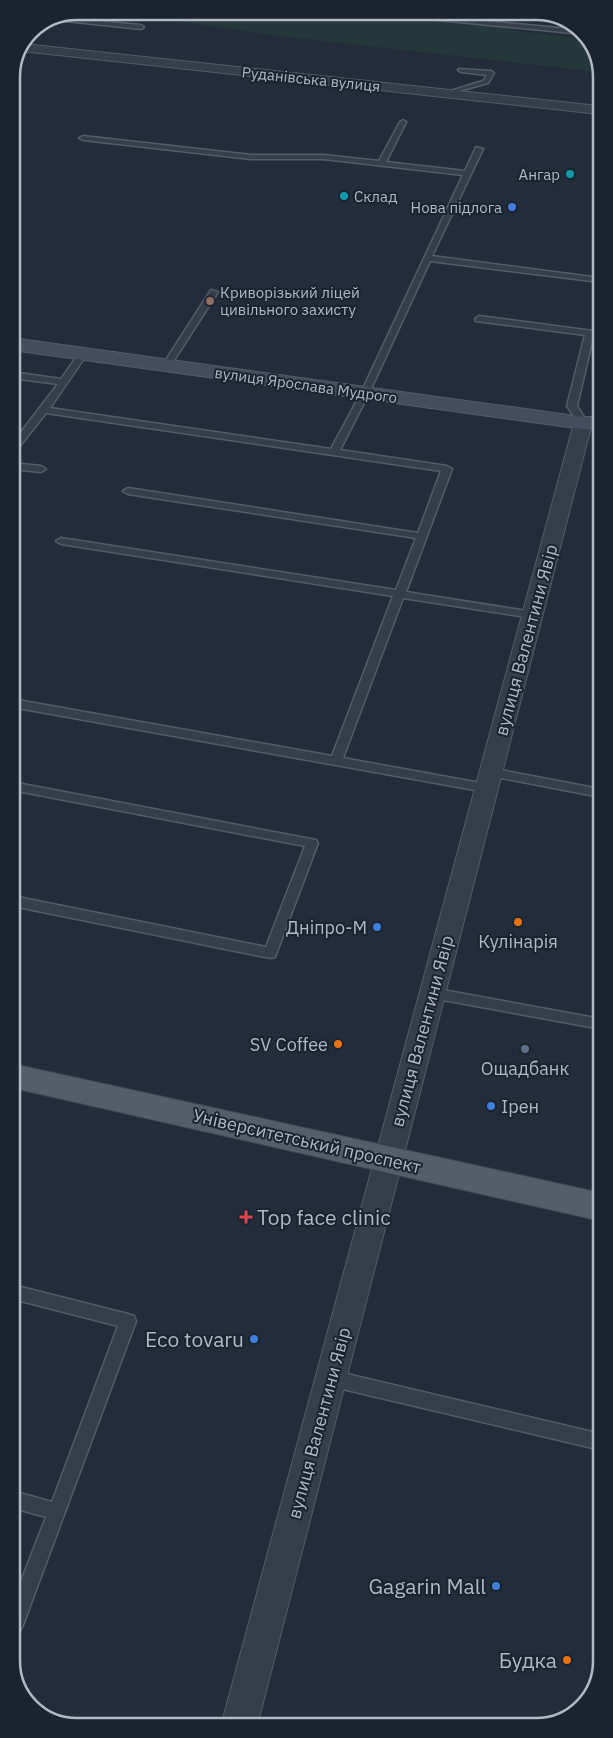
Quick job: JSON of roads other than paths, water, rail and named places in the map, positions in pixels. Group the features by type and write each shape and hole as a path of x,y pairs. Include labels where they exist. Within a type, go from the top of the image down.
{"main road":[{"name":"Університетський проспект","path":"20,1078 593,1204"}],"street":[{"name":"Руданівська вулиця","path":"28,49 593,109"},
{"name":"вулиця Ярослава Мудрого","path":"20,345 592,423"},
{"name":"вулиця Валентини Явір","path":"241,1718 488,780 533,615 592,423"}],"lane":[{"path":"73,20 141,27"},
{"path":"448,20 568,31"},
{"path":"446,94 486,82 491,73 461,70"},
{"path":"381,164 403,122"},
{"path":"83,138 251,157 324,157 467,173"},
{"path":"334,452 365,393 479,149"},
{"path":"428,258 593,279"},
{"path":"166,366 214,292"},
{"path":"479,320 590,332 572,406 592,423"},
{"path":"20,440 44,410 83,354"},
{"path":"20,376 64,382"},
{"path":"44,410 447,469 336,761"},
{"path":"20,467 41,469"},
{"path":"128,491 421,536"},
{"path":"62,541 533,615"},
{"path":"20,704 336,761 593,792"},
{"path":"20,788 312,843 270,953 20,903"},
{"path":"432,993 593,1023"},
{"path":"20,1294 128,1321 20,1609"},
{"path":"330,1378 593,1440"},
{"path":"20,1501 56,1512"}],"place":[{"name":"Ангар","path":"570,174"},
{"name":"Склад","path":"344,196"},
{"name":"Нова підлога","path":"512,207"},
{"name":"Криворізький ліцей цивільного захисту","path":"210,301"},
{"name":"Кулінарія","path":"518,922"},
{"name":"Дніпро-М","path":"377,927"},
{"name":"SV Coffee","path":"338,1044"},
{"name":"Ощадбанк","path":"525,1049"},
{"name":"Ірен","path":"491,1106"},
{"name":"Top face clinic","path":"246,1217"},
{"name":"Eco tovaru","path":"254,1339"},
{"name":"Gagarin Mall","path":"496,1586"},
{"name":"Будка","path":"567,1660"}]}
